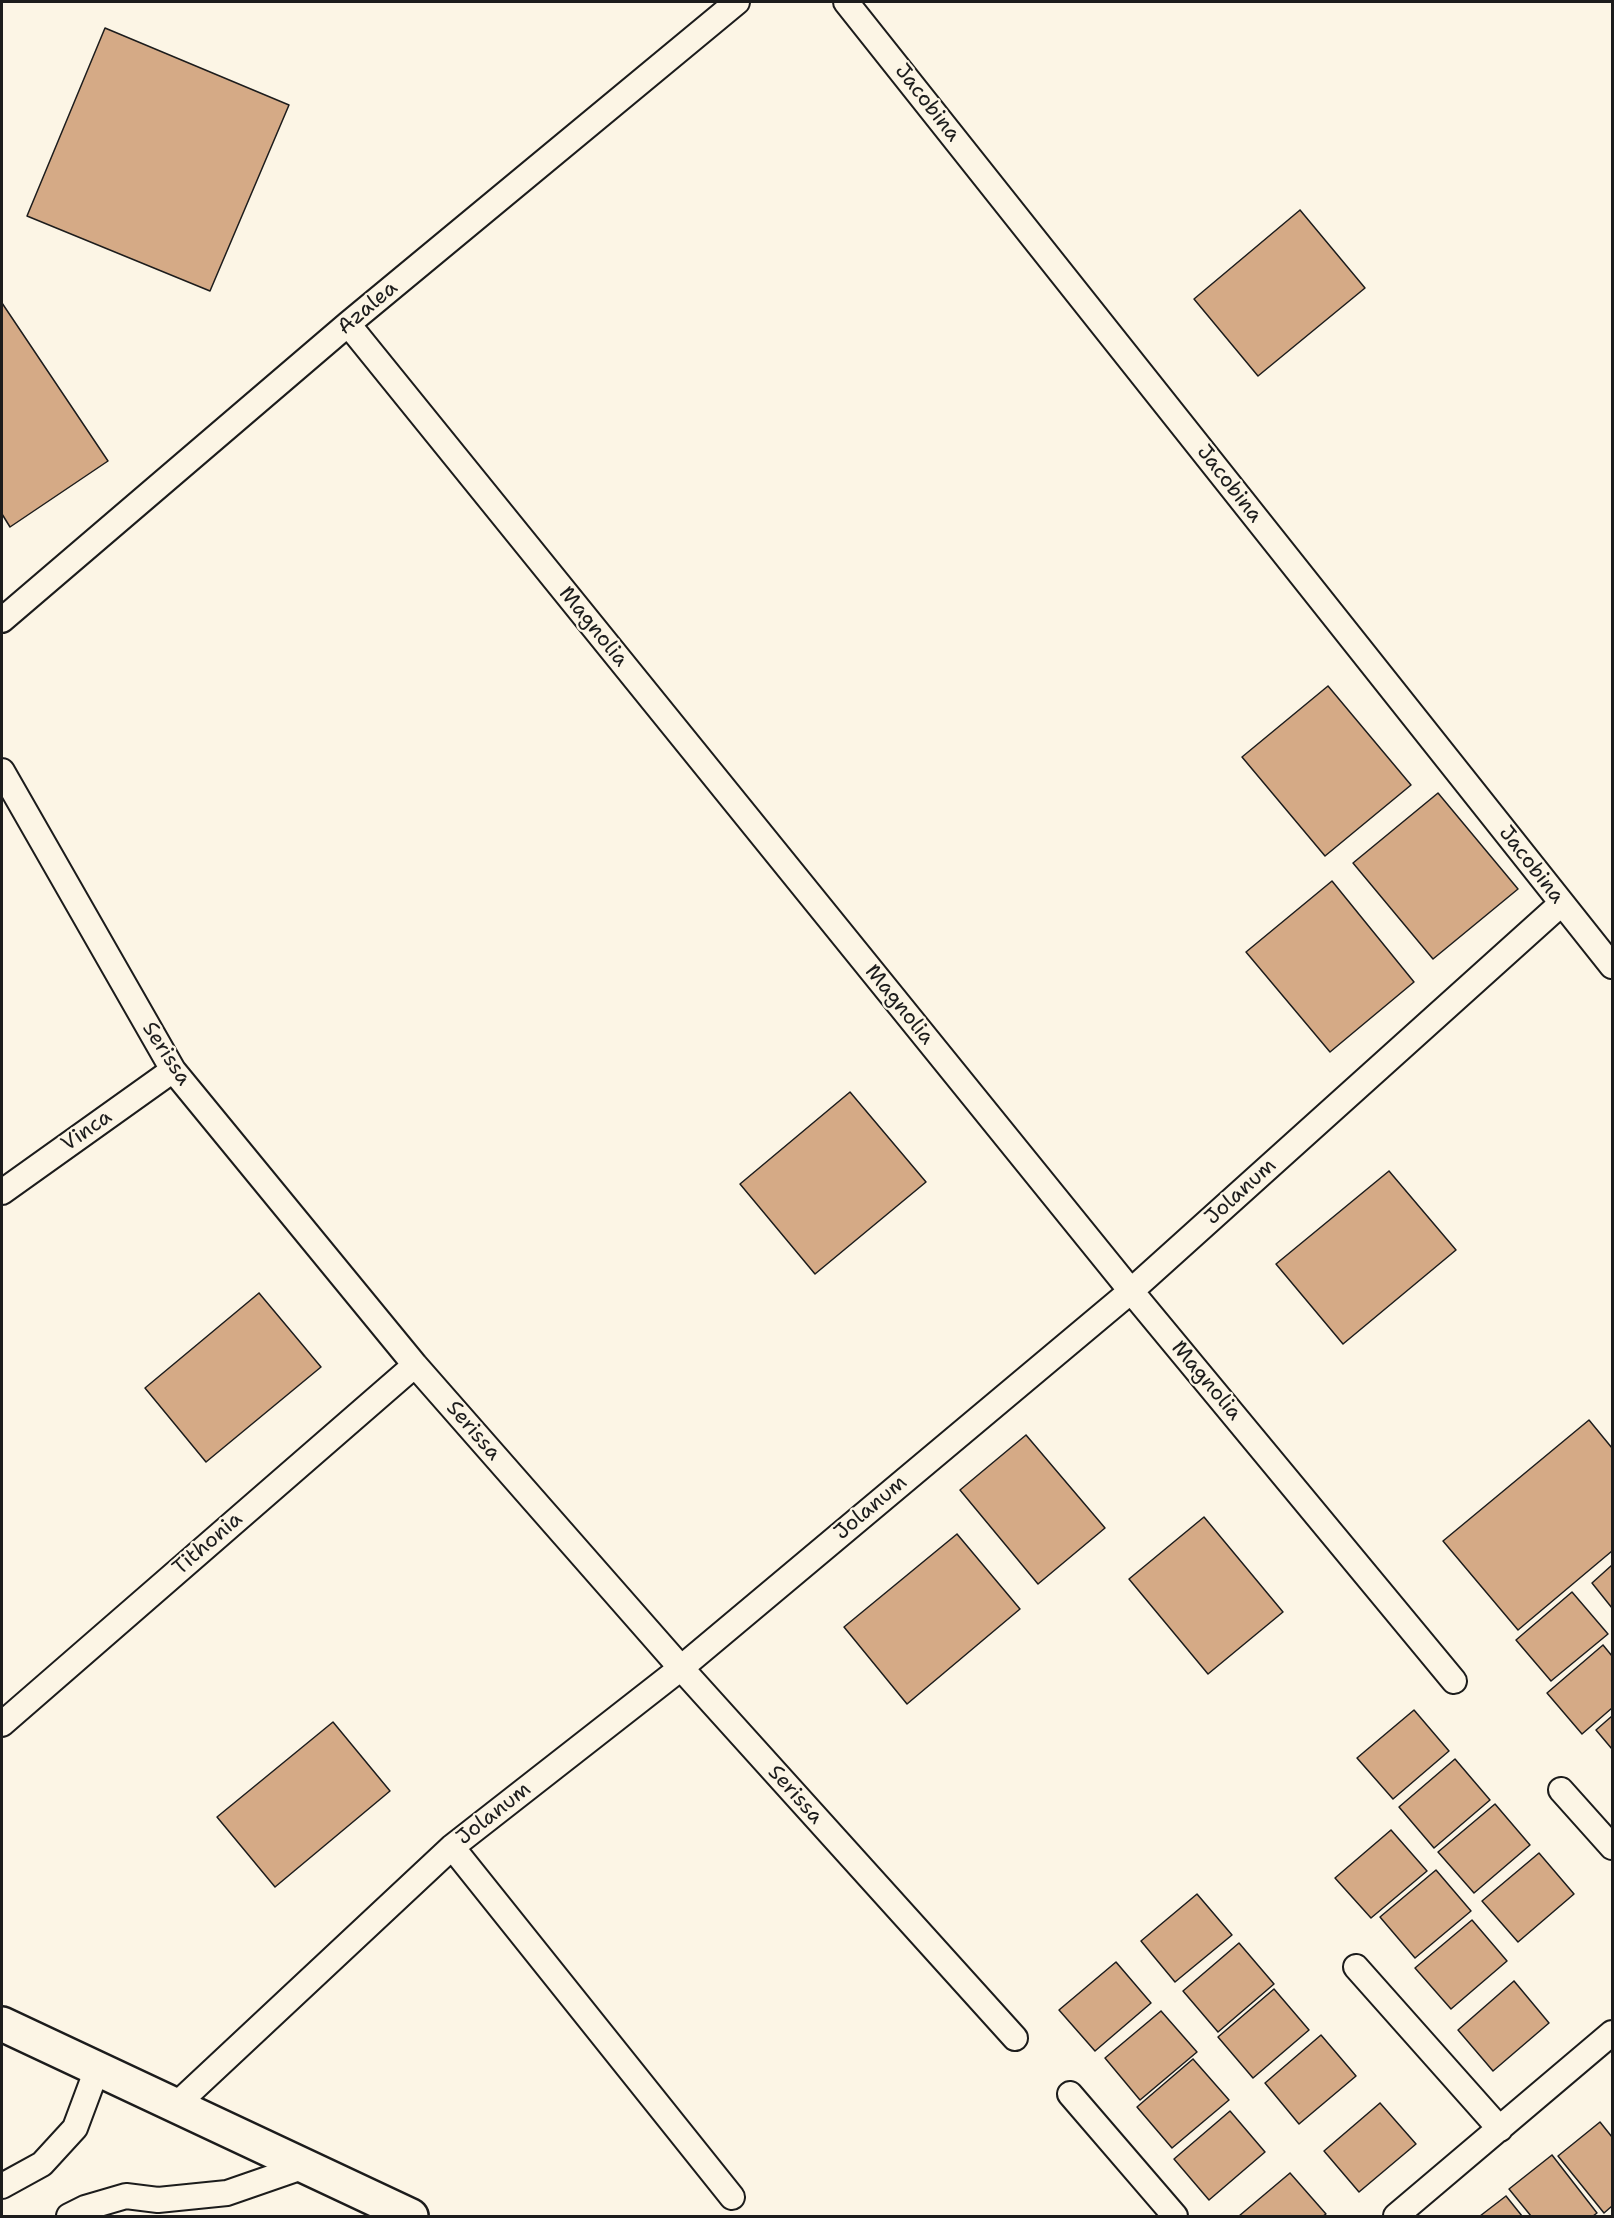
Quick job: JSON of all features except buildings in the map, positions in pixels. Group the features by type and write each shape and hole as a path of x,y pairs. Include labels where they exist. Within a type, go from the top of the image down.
{"street":[{"path":"2,2024 411,2217"}],"lane":[{"name":"Azalea","path":"2,620 348,324 738,2"},
{"name":"Jacobina","path":"846,2 1612,966"},
{"name":"Magnolia","path":"348,324 1131,1291 1454,1681"},
{"name":"Serissa","path":"2,771 173,1070 415,1365 681,1668 1015,2038"},
{"name":"Jolanum","path":"175,2106 452,1847 681,1668 1131,1291 1562,903"},
{"name":"Vinca","path":"2,1192 173,1070"},
{"name":"Tithonia","path":"2,1724 415,1365"},
{"path":"1561,1790 1612,1847"},
{"path":"452,1847 732,2197"},
{"path":"1356,1967 1500,2129"},
{"path":"1396,2217 1612,2033"},
{"path":"2,2186 42,2164 75,2127 97,2069"},
{"path":"1070,2094 1175,2217"},
{"path":"69,2217 85,2208 126,2196 158,2200 227,2193 305,2166"}]}
